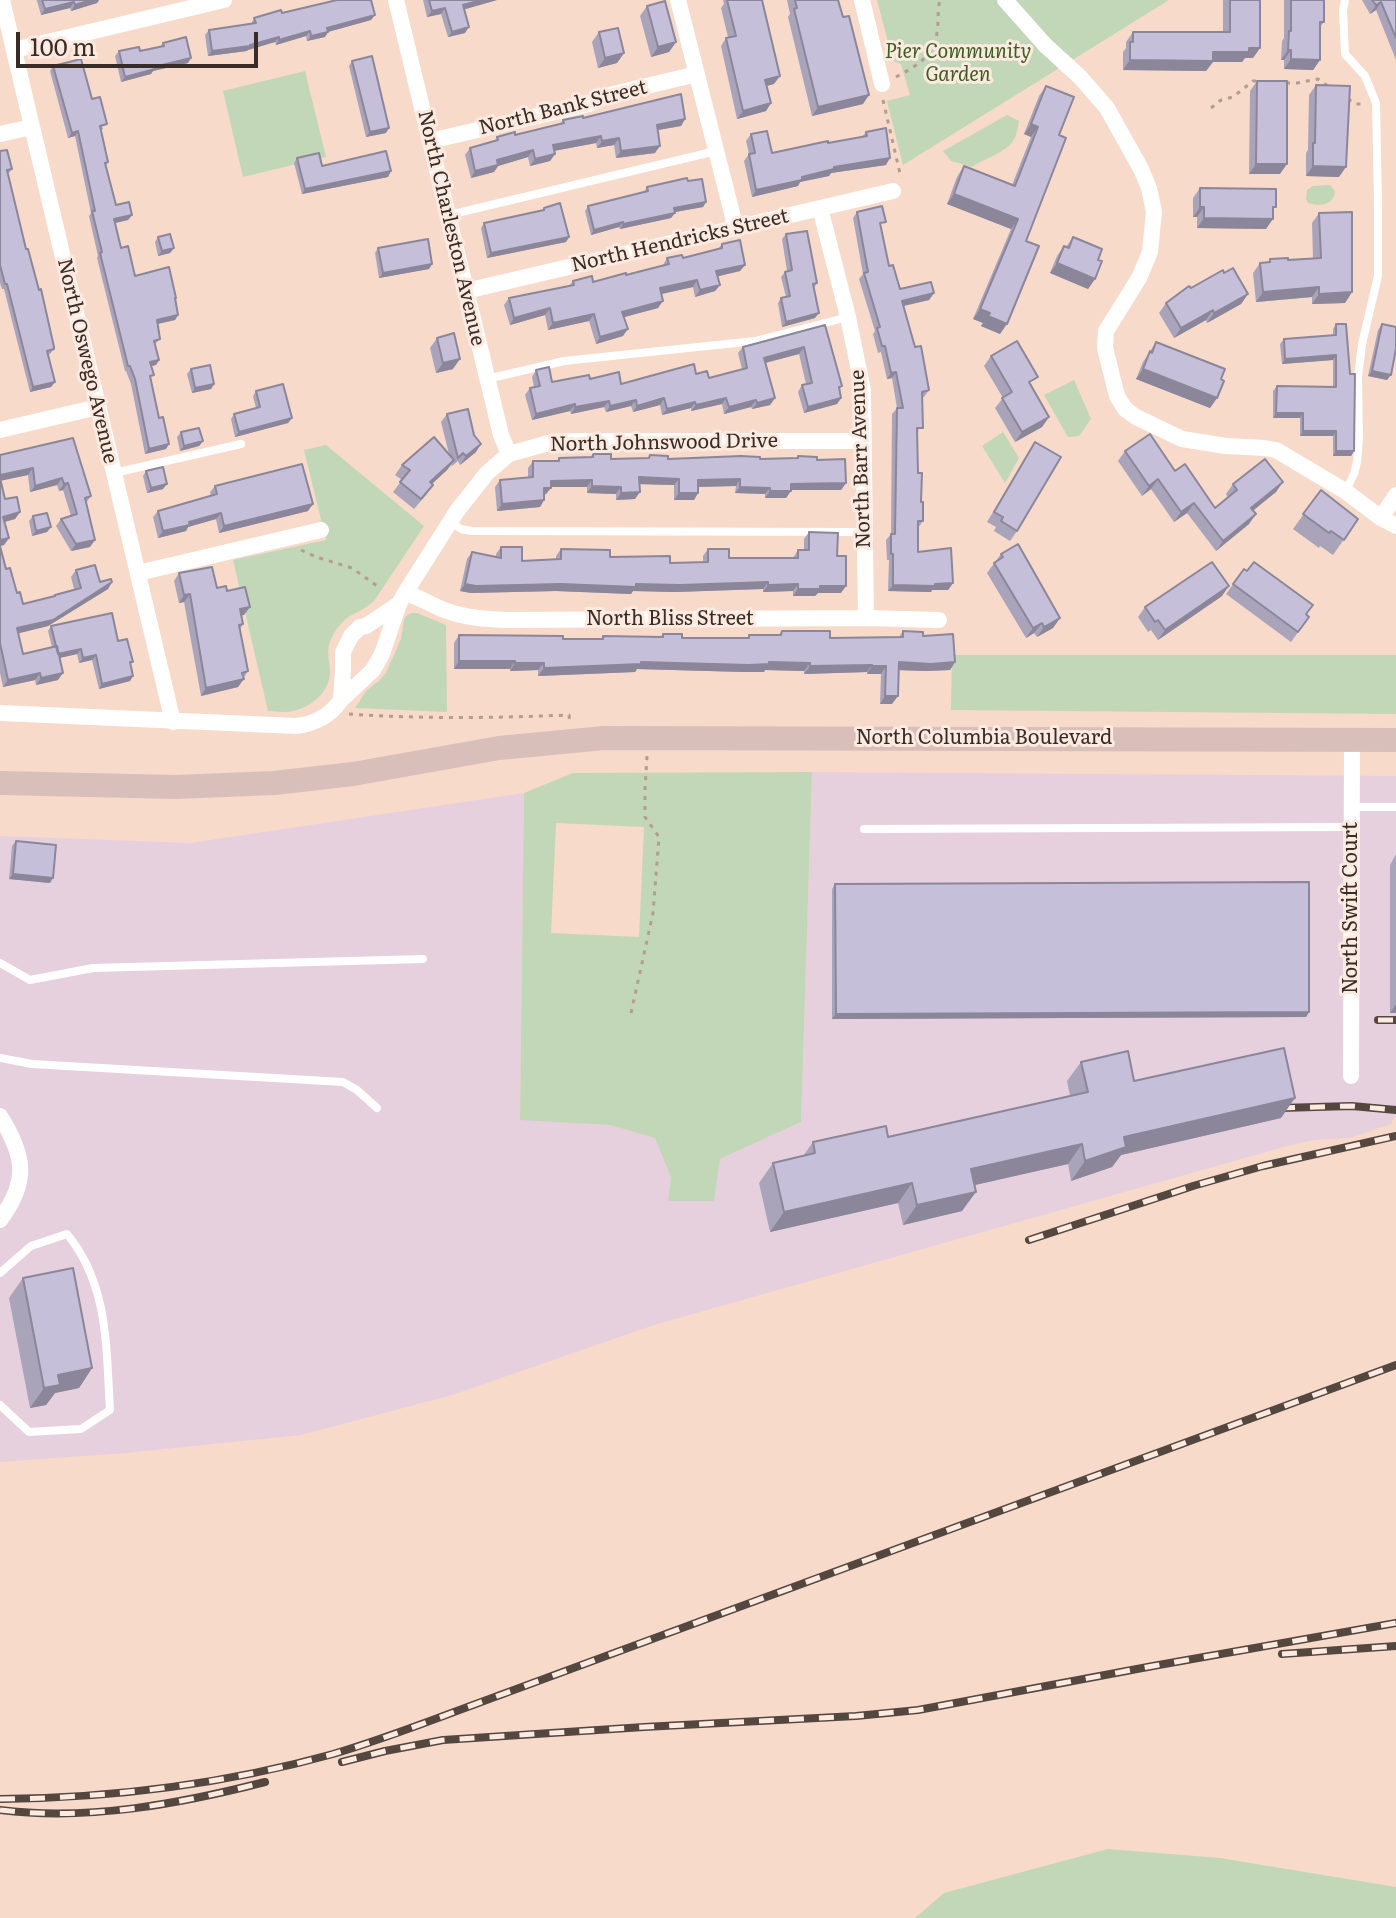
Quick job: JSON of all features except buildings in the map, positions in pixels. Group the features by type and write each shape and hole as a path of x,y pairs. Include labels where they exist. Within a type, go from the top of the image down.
{"main road":[{"name":"North Columbia Boulevard","path":"0,783 176,787 274,783 353,774 486,750 604,738 1396,740"}],"street":[{"name":"North Oswego Avenue","path":"2,0 173,722"},
{"path":"14,50 224,0"},
{"name":"North Charleston Avenue","path":"396,0 502,440 509,454"},
{"path":"678,0 736,229"},
{"path":"862,0 882,84"},
{"path":"1005,0 1107,108 1149,188 1154,212 1150,252 1139,278 1106,331 1105,348 1111,376 1125,409 1182,439 1276,450 1345,491 1388,522 1396,495"},
{"name":"North Bank Street","path":"430,141 589,104 605,96 697,74"},
{"path":"0,134 32,127"},
{"name":"North Hendricks Street","path":"466,291 893,191"},
{"name":"North Barr Avenue","path":"820,208 861,377 866,618"},
{"path":"0,430 98,407"},
{"name":"North Johnswood Drive","path":"344,707 378,663 402,598 450,522 474,488 509,454 552,442 578,441 864,441"},
{"path":"138,573 321,530"},
{"name":"North Bliss Street","path":"402,598 420,597 449,612 467,617 506,620 939,620"},
{"name":"North Johnswood Drive","path":"344,707 343,652 348,640 355,631 402,598"},
{"path":"366,626 380,631 387,640"},
{"path":"343,666 355,676 366,676"},
{"name":"North Johnswood Drive","path":"0,713 296,726 325,717 337,706 344,707"},
{"name":"North Swift Court","path":"1351,1076 1352,739"},
{"path":"0,1116 16,1144 21,1174 12,1204 0,1220"}],"lane":[{"path":"1345,0 1345,54 1365,76 1376,103 1378,276 1362,344 1358,377 1357,462 1345,491"},
{"path":"447,216 716,151"},
{"path":"487,379 564,361 755,341 848,317"},
{"path":"114,473 241,444"},
{"path":"450,522 472,531 865,532"},
{"path":"1351,807 1396,807"},
{"path":"864,829 1352,827"},
{"path":"0,963 30,980 93,968 423,959"},
{"path":"0,1058 32,1064 343,1082 377,1108"},
{"path":"0,1273 31,1246 67,1234 81,1251 94,1281 105,1320 110,1410 81,1429 29,1432 0,1405"}],"path":[{"path":"904,73 919,64 931,51 938,30 940,0"},
{"path":"1283,82 1318,79 1337,90"},
{"path":"1211,108 1221,100 1233,97 1253,81 1268,82"},
{"path":"882,84 883,103 902,179 893,191"},
{"path":"1342,93 1355,104 1376,103"},
{"path":"293,536 305,553 352,568 380,588"},
{"path":"344,707 404,717 569,715 571,740"},
{"path":"631,1013 653,913 659,837 645,817 649,738"}],"shaded area":[{"path":"812,772 1396,776 1396,1114 1391,1124 1350,1138 1314,1140 1287,1146 654,1325 452,1395 301,1435 0,1462 0,836 190,843 524,793 520,1119 610,1125 655,1138 671,1178 713,1201 720,1159 801,1122"}],"green space":[{"name":"Pier Community Garden","path":"877,0 1169,0 903,165 887,101 910,95 901,64 893,61"},
{"path":"305,71 326,157 243,177 223,91"},
{"path":"1007,115 1019,121 1013,141 1000,152 972,167 951,161 943,151"},
{"path":"1330,185 1335,191 1329,202 1322,205 1308,203 1307,190 1313,186"},
{"path":"1074,380 1091,419 1079,436 1068,437 1044,395"},
{"path":"1003,432 1019,458 1005,483 982,446"},
{"path":"326,445 424,526 374,601 347,618 332,637 328,650 329,680 323,693 300,709 268,711 233,560 326,540 304,450"},
{"path":"412,613 446,625 447,712 355,708 367,690 386,673 401,639 404,620"},
{"path":"952,655 1396,655 1396,714 951,710"},
{"path":"812,772 801,1122 720,1159 714,1201 668,1201 671,1178 655,1138 610,1125 520,1120 524,793 573,773","holes":["556,823 644,827 639,937 551,933"]},
{"path":"1108,1849 1220,1858 1396,1887 1396,1918 915,1918 944,1893"}],"railway":[{"path":"1378,1020 1396,1020"},
{"path":"1280,1108 1352,1106 1396,1110"},
{"path":"1029,1240 1263,1166 1396,1136"},
{"path":"0,1799 84,1796 210,1781 292,1765 348,1749 1396,1365"},
{"path":"342,1762 443,1740 918,1710 1396,1623"},
{"path":"1282,1654 1396,1646"},
{"path":"0,1810 100,1812 167,1803 265,1782"}]}
